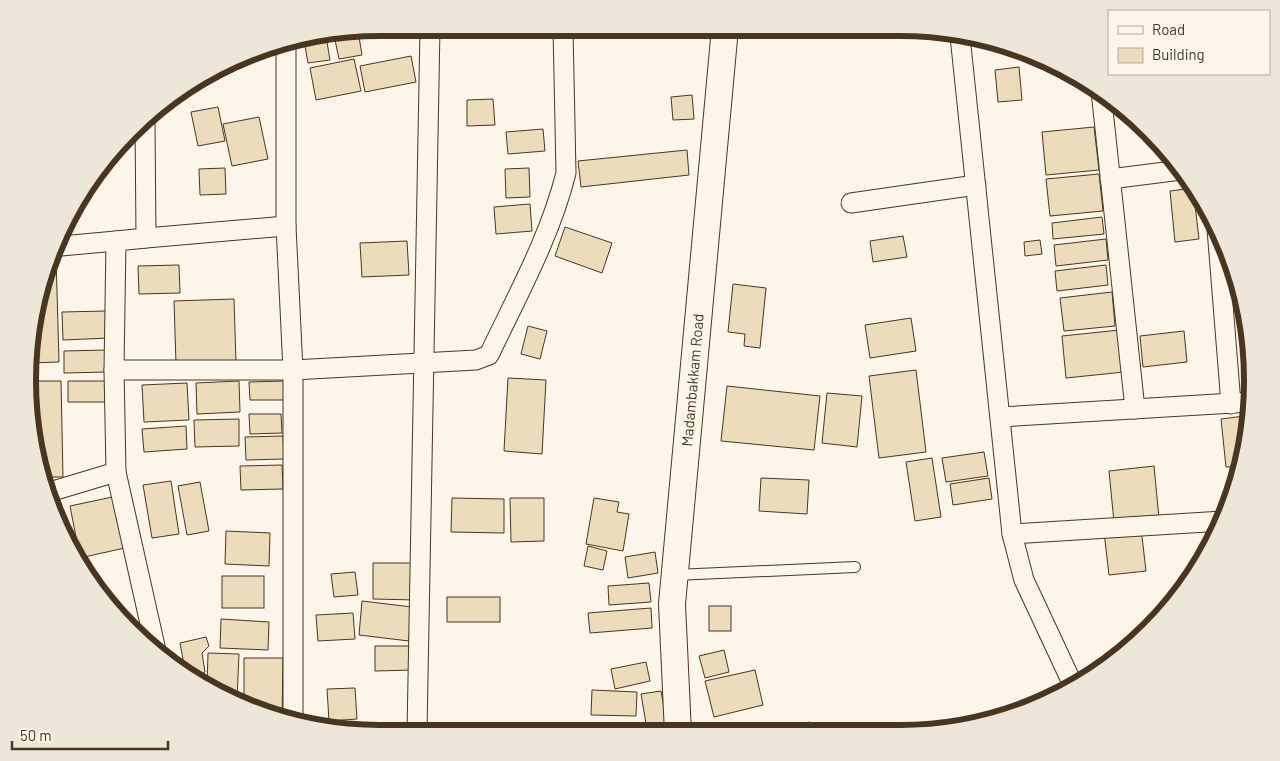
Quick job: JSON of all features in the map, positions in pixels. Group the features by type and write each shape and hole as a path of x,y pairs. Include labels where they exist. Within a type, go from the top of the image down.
{"street":[{"path":"417,725 422,364 430,36"},
{"path":"114,370 293,370 476,360 489,355 536,256 561,192 566,173 563,36"},
{"name":"Madambakkam Road","path":"678,725 672,604 724,36"},
{"path":"961,42 1012,534 1024,580 1071,680"},
{"path":"286,50 286,226 293,370 293,713"},
{"path":"1102,102 1135,409"},
{"path":"145,130 146,238"},
{"path":"1110,179 1173,171"},
{"path":"851,203 976,186"},
{"path":"64,246 286,226"},
{"path":"116,241 114,370 116,472 153,638"},
{"path":"1219,251 1231,404"},
{"path":"1001,417 1243,403"},
{"path":"55,490 116,472"},
{"path":"1012,534 1213,522"}],"lane":[{"path":"674,575 855,567"}],"building":[{"path":"359,37 362,55 339,59 335,39"},
{"path":"327,41 330,60 308,63 305,45"},
{"path":"411,56 416,82 365,92 360,66"},
{"path":"354,59 361,91 316,100 310,68"},
{"path":"1019,67 1022,100 998,102 995,70"},
{"path":"692,95 694,119 673,120 671,97"},
{"path":"493,99 495,125 467,126 467,100"},
{"path":"218,107 225,141 198,146 191,112"},
{"path":"259,117 268,159 232,166 223,124"},
{"path":"1094,127 1099,170 1046,175 1042,132"},
{"path":"543,129 545,151 508,154 506,132"},
{"path":"687,150 689,175 581,187 578,161"},
{"path":"225,168 226,194 200,195 199,169"},
{"path":"529,168 530,197 506,198 505,169"},
{"path":"1099,174 1103,211 1050,216 1046,179"},
{"path":"1186,189 1195,203 1199,239 1175,242 1170,191"},
{"path":"530,204 532,231 496,234 494,207"},
{"path":"1102,217 1104,234 1053,239 1052,223"},
{"path":"565,227 612,243 602,273 555,256"},
{"path":"903,236 907,257 873,262 870,241"},
{"path":"1106,239 1108,260 1056,266 1054,245"},
{"path":"1040,240 1042,254 1025,256 1024,242"},
{"path":"407,241 409,275 362,277 360,243"},
{"path":"179,265 180,293 139,294 138,266"},
{"path":"1106,265 1108,285 1057,291 1055,271"},
{"path":"56,266 59,362 37,363 43,313"},
{"path":"733,284 766,288 760,348 744,346 745,334 728,332"},
{"path":"1112,292 1115,326 1064,331 1060,298"},
{"path":"234,299 236,363 176,364 174,301"},
{"path":"107,311 109,338 63,340 62,312"},
{"path":"911,318 916,351 870,358 865,325"},
{"path":"528,326 547,331 540,359 521,354"},
{"path":"1120,330 1124,372 1066,378 1062,336"},
{"path":"1184,331 1187,362 1143,367 1140,336"},
{"path":"108,350 108,372 64,373 64,351"},
{"path":"916,370 926,452 879,458 869,376"},
{"path":"508,378 546,380 542,454 504,451"},
{"path":"36,381 61,381 63,477 50,477 48,470 39,425"},
{"path":"68,381 111,381 112,402 68,402"},
{"path":"239,381 240,412 197,414 196,383"},
{"path":"285,381 285,400 250,400 249,382"},
{"path":"187,383 189,420 144,422 142,385"},
{"path":"727,386 820,396 814,450 721,441"},
{"path":"827,393 862,396 857,447 822,443"},
{"path":"249,414 281,414 282,433 250,434"},
{"path":"1242,416 1233,467 1226,467 1221,419"},
{"path":"239,419 239,446 195,447 194,420"},
{"path":"186,426 187,449 144,452 142,429"},
{"path":"283,436 284,459 246,460 245,437"},
{"path":"984,452 988,476 946,482 942,458"},
{"path":"932,458 941,517 915,521 906,462"},
{"path":"282,465 283,489 241,490 240,466"},
{"path":"1154,466 1159,518 1114,522 1109,471"},
{"path":"761,478 809,480 807,514 759,511"},
{"path":"989,478 992,499 953,505 950,484"},
{"path":"171,481 179,534 152,538 143,485"},
{"path":"200,482 209,531 187,535 178,486"},
{"path":"117,496 129,547 85,557 77,543 70,506"},
{"path":"452,498 504,499 504,533 451,532"},
{"path":"510,498 544,498 544,541 511,542"},
{"path":"594,498 619,502 617,512 629,514 623,551 586,544"},
{"path":"1141,528 1146,571 1109,575 1104,532"},
{"path":"226,531 270,533 269,566 225,564"},
{"path":"588,546 607,551 603,570 584,566"},
{"path":"655,552 658,573 628,578 625,557"},
{"path":"373,563 417,563 416,600 373,599"},
{"path":"355,572 358,595 334,597 331,574"},
{"path":"222,576 264,576 264,608 222,608"},
{"path":"649,583 651,602 609,605 608,586"},
{"path":"447,597 500,597 500,622 447,622"},
{"path":"362,601 412,607 409,641 359,635"},
{"path":"709,606 731,606 731,631 709,631"},
{"path":"651,608 652,628 590,633 588,613"},
{"path":"353,613 355,639 318,641 316,615"},
{"path":"221,619 269,622 268,650 220,648"},
{"path":"206,637 209,646 202,653 205,672 200,674 184,663 180,643"},
{"path":"375,646 413,646 413,670 375,671"},
{"path":"724,650 729,672 705,678 699,656"},
{"path":"208,653 239,654 237,693 207,678"},
{"path":"244,658 283,658 282,710 244,697"},
{"path":"646,662 650,681 615,689 611,669"},
{"path":"755,670 763,705 714,717 705,681"},
{"path":"355,688 357,719 329,721 327,689"},
{"path":"592,690 637,692 636,716 591,715"},
{"path":"661,691 667,725 646,725 641,694"},
{"path":"810,722 811,725 798,725"}]}
